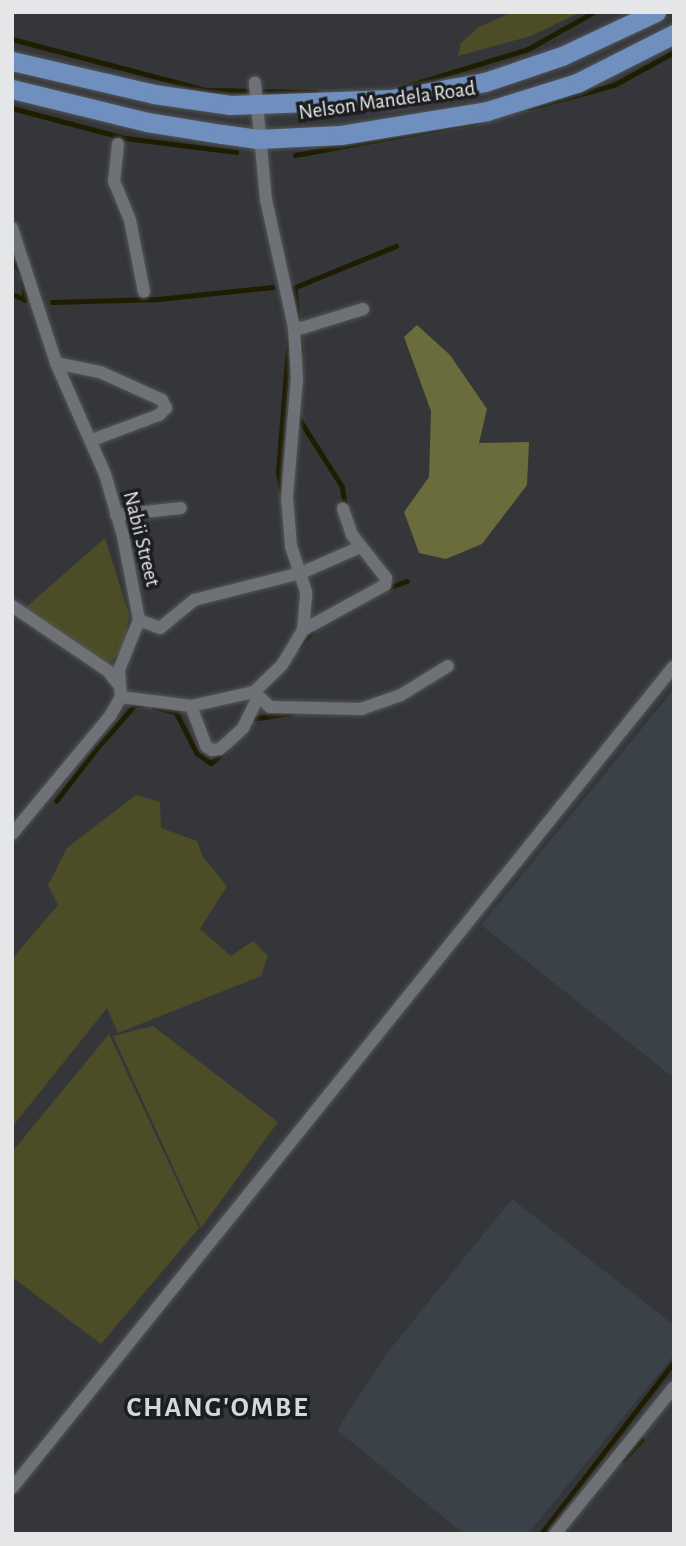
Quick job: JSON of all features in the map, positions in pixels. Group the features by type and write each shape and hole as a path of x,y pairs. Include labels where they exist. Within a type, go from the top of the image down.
{"main road":[{"name":"Nelson Mandela Road","path":"12,61 154,94 256,107 391,99 485,82 562,56 656,12"},
{"name":"Nelson Mandela Road","path":"12,89 148,122 258,139 341,135 487,111 577,83 674,34"}],"street":[{"path":"191,706 206,746 212,750 220,749 243,728 255,696 282,665 303,629 306,592 291,546 287,497 297,387 294,327 266,200 258,139 255,83"},
{"path":"118,144 114,181 130,220 144,292"},
{"name":"Nabii Street","path":"12,228 56,363 92,440 116,515 139,620 110,716 12,834"},
{"path":"294,327 302,328 363,309"},
{"path":"56,363 100,372 162,400 166,408 159,415 92,440"},
{"path":"116,515 181,508"},
{"path":"303,629 385,585 386,578 360,547 343,509"},
{"path":"139,620 159,628 194,600 301,573 360,547"},
{"path":"15,614 108,671 120,690 191,706 255,696 270,707 361,709 401,695 448,666"},
{"path":"12,1488 674,666"},
{"path":"555,1534 674,1387"}],"shaded area":[{"path":"674,689 674,1078 481,925"},
{"path":"512,1199 674,1325 674,1355 528,1534 464,1534 337,1430 387,1353"}],"green space":[{"path":"512,12 581,12 531,36 458,56 461,43 479,27"},
{"path":"417,325 450,355 487,409 479,443 529,442 527,485 482,544 446,559 419,553 404,512 429,477 431,411 404,337"},
{"path":"105,538 129,615 124,648 108,664 16,616"},
{"path":"136,795 160,802 161,828 197,841 203,857 227,886 200,929 231,956 253,941 268,956 261,976 118,1033 107,1008 12,1127 12,959 58,905 48,885 67,848"},
{"path":"153,1026 278,1122 201,1228 113,1036"},
{"path":"109,1034 199,1228 101,1344 12,1277 12,1152"}],"waterway":[{"path":"404,87 528,49 594,12"},
{"path":"12,39 207,90 316,92"},
{"path":"529,108 614,85 674,52"},
{"path":"12,108 125,138 236,152"},
{"path":"295,155 476,122"},
{"path":"293,288 396,246"},
{"path":"12,260 23,275 25,300"},
{"path":"52,302 158,299 272,287"},
{"path":"295,288 301,351"},
{"path":"12,294 24,299"},
{"path":"282,495 278,473 289,335"},
{"path":"298,417 342,486 346,508"},
{"path":"385,589 407,581"},
{"path":"299,646 311,632"},
{"path":"56,801 134,706 142,706"},
{"path":"154,707 176,712 197,753 211,763 223,753"},
{"path":"250,719 292,713"},
{"path":"541,1534 674,1362"},
{"path":"623,1460 641,1440"}],"district":[{"name":"CHANG'OMBE","path":"218,1408"}]}
